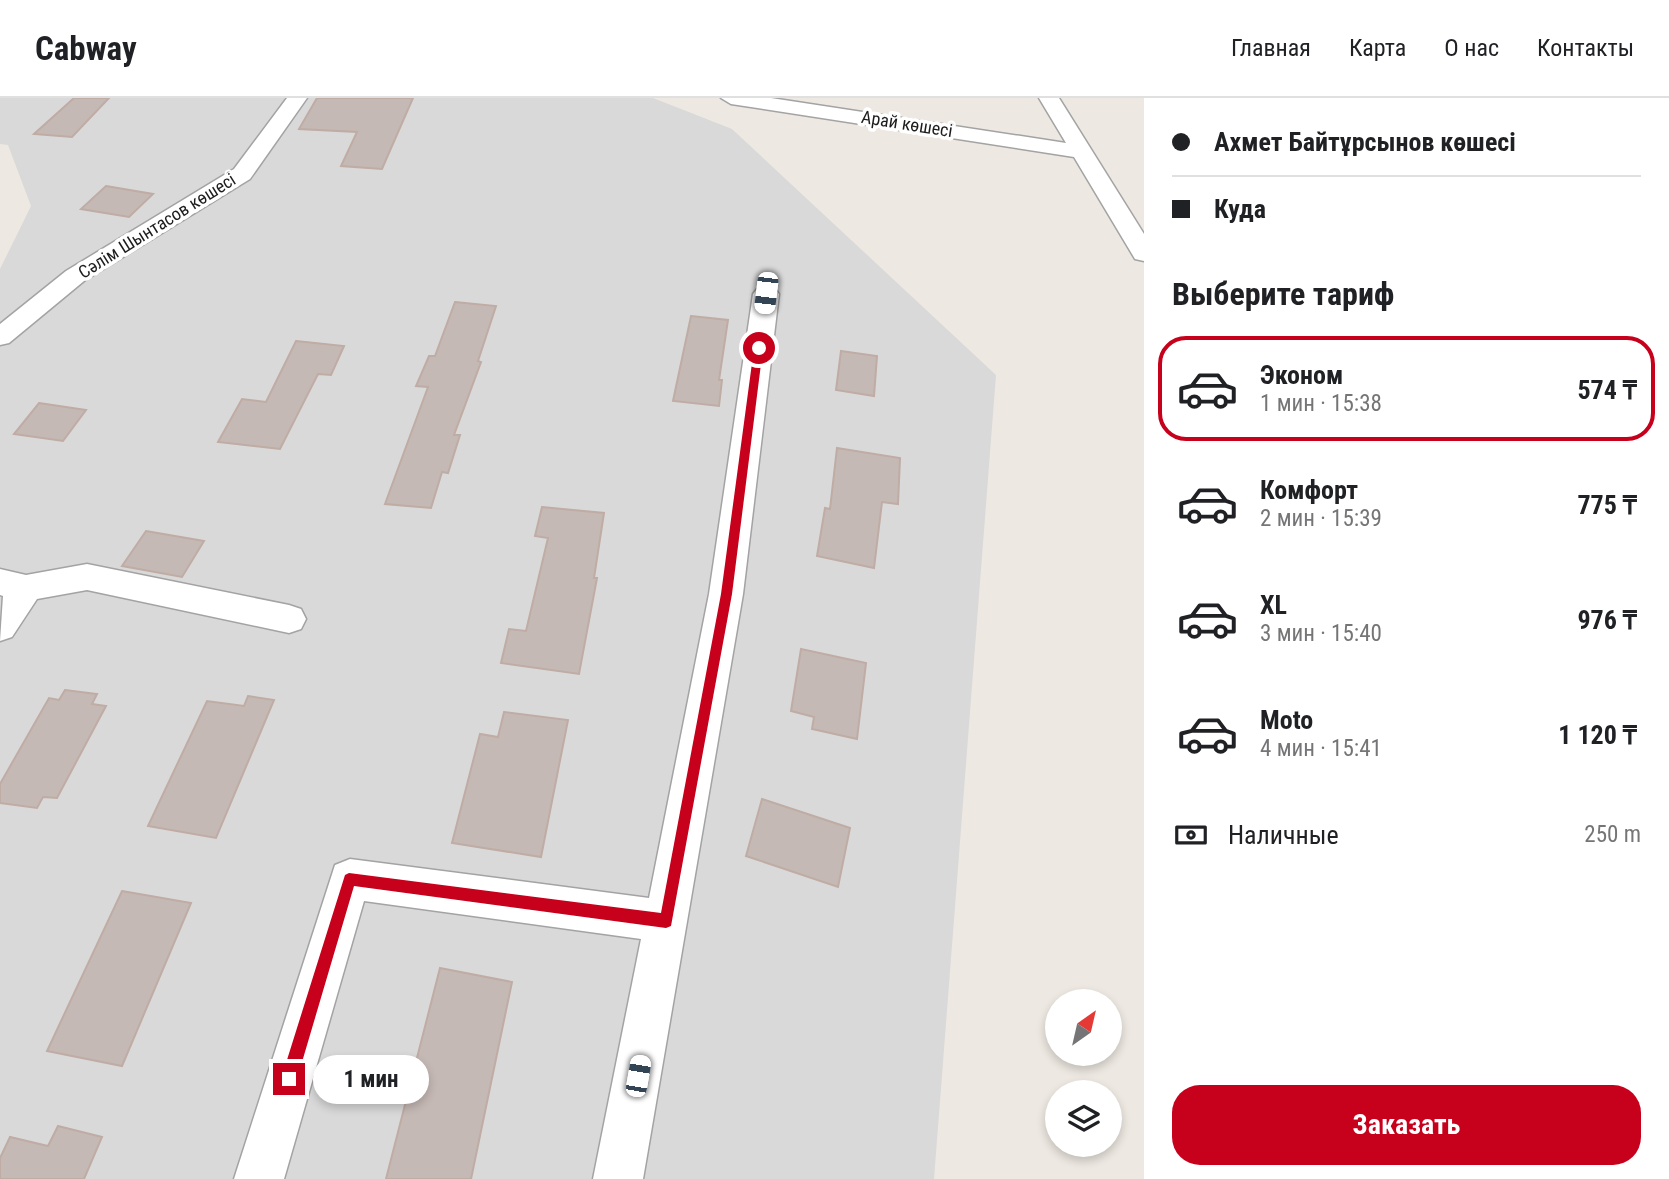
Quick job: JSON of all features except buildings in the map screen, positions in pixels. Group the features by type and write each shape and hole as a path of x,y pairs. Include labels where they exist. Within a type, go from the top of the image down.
{"street":[{"name":"Сәлім Шынтасов көшесі","path":"0,337 75,276 242,174 297,98"},
{"name":"Арай көшесі","path":"731,98 1081,152"},
{"path":"1049,98 1144,254"},
{"path":"618,1179 726,594 766,293"},
{"path":"0,627 13,585 87,577 289,618"},
{"path":"259,1179 349,879 666,921"}],"shaded area":[{"path":"0,98 653,98 732,129 996,375 934,1179 0,1179 0,269 31,206 8,145 0,144"}],"route":[{"path":"289,1079 349,879 666,921 726,594 759,348"}]}
